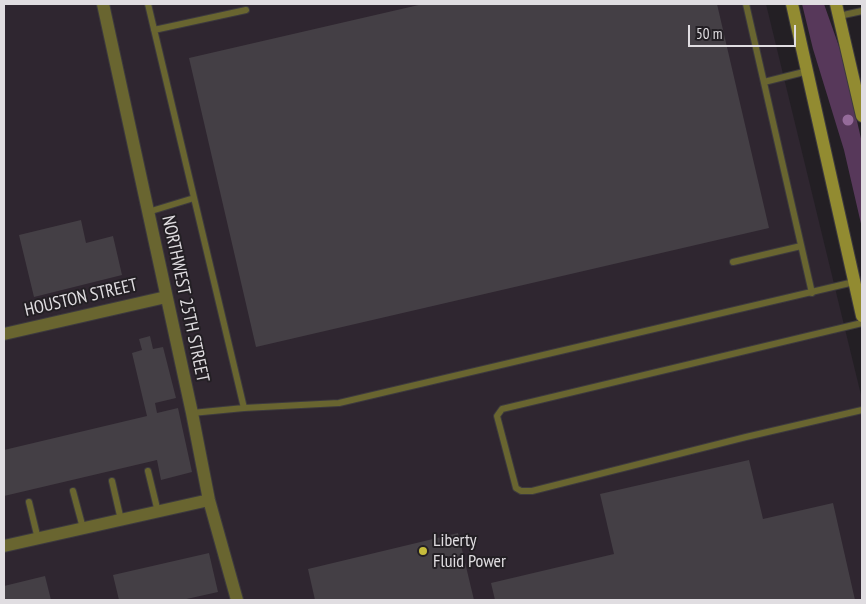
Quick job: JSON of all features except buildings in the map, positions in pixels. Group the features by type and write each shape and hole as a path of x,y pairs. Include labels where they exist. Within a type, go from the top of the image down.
{"main road":[{"path":"792,4 858,282 862,316"},
{"path":"837,10 860,97 862,116"}],"street":[{"name":"NORTHWEST 25TH STREET","path":"103,4 192,413 209,500 237,600"},
{"name":"HOUSTON STREET","path":"4,334 166,297"},
{"path":"4,546 209,500"}],"lane":[{"path":"148,4 244,408"},
{"path":"746,4 812,293"},
{"path":"154,30 246,10"},
{"path":"837,10 862,11"},
{"path":"764,82 808,71"},
{"path":"148,212 194,198"},
{"path":"733,262 801,246"},
{"path":"192,413 339,403 858,282"},
{"path":"862,323 502,409 497,416 516,488 521,491 532,490 862,410"},
{"path":"148,471 158,512"},
{"path":"112,481 121,520"},
{"path":"73,491 83,528"},
{"path":"29,502 38,539"}],"shaded area":[{"path":"4,4 766,4 862,399 862,600 4,600"},
{"path":"802,4 824,4 842,55 862,143 862,228 844,150 813,49"}],"place":[{"name":"Liberty Fluid Power","path":"423,551"}]}
